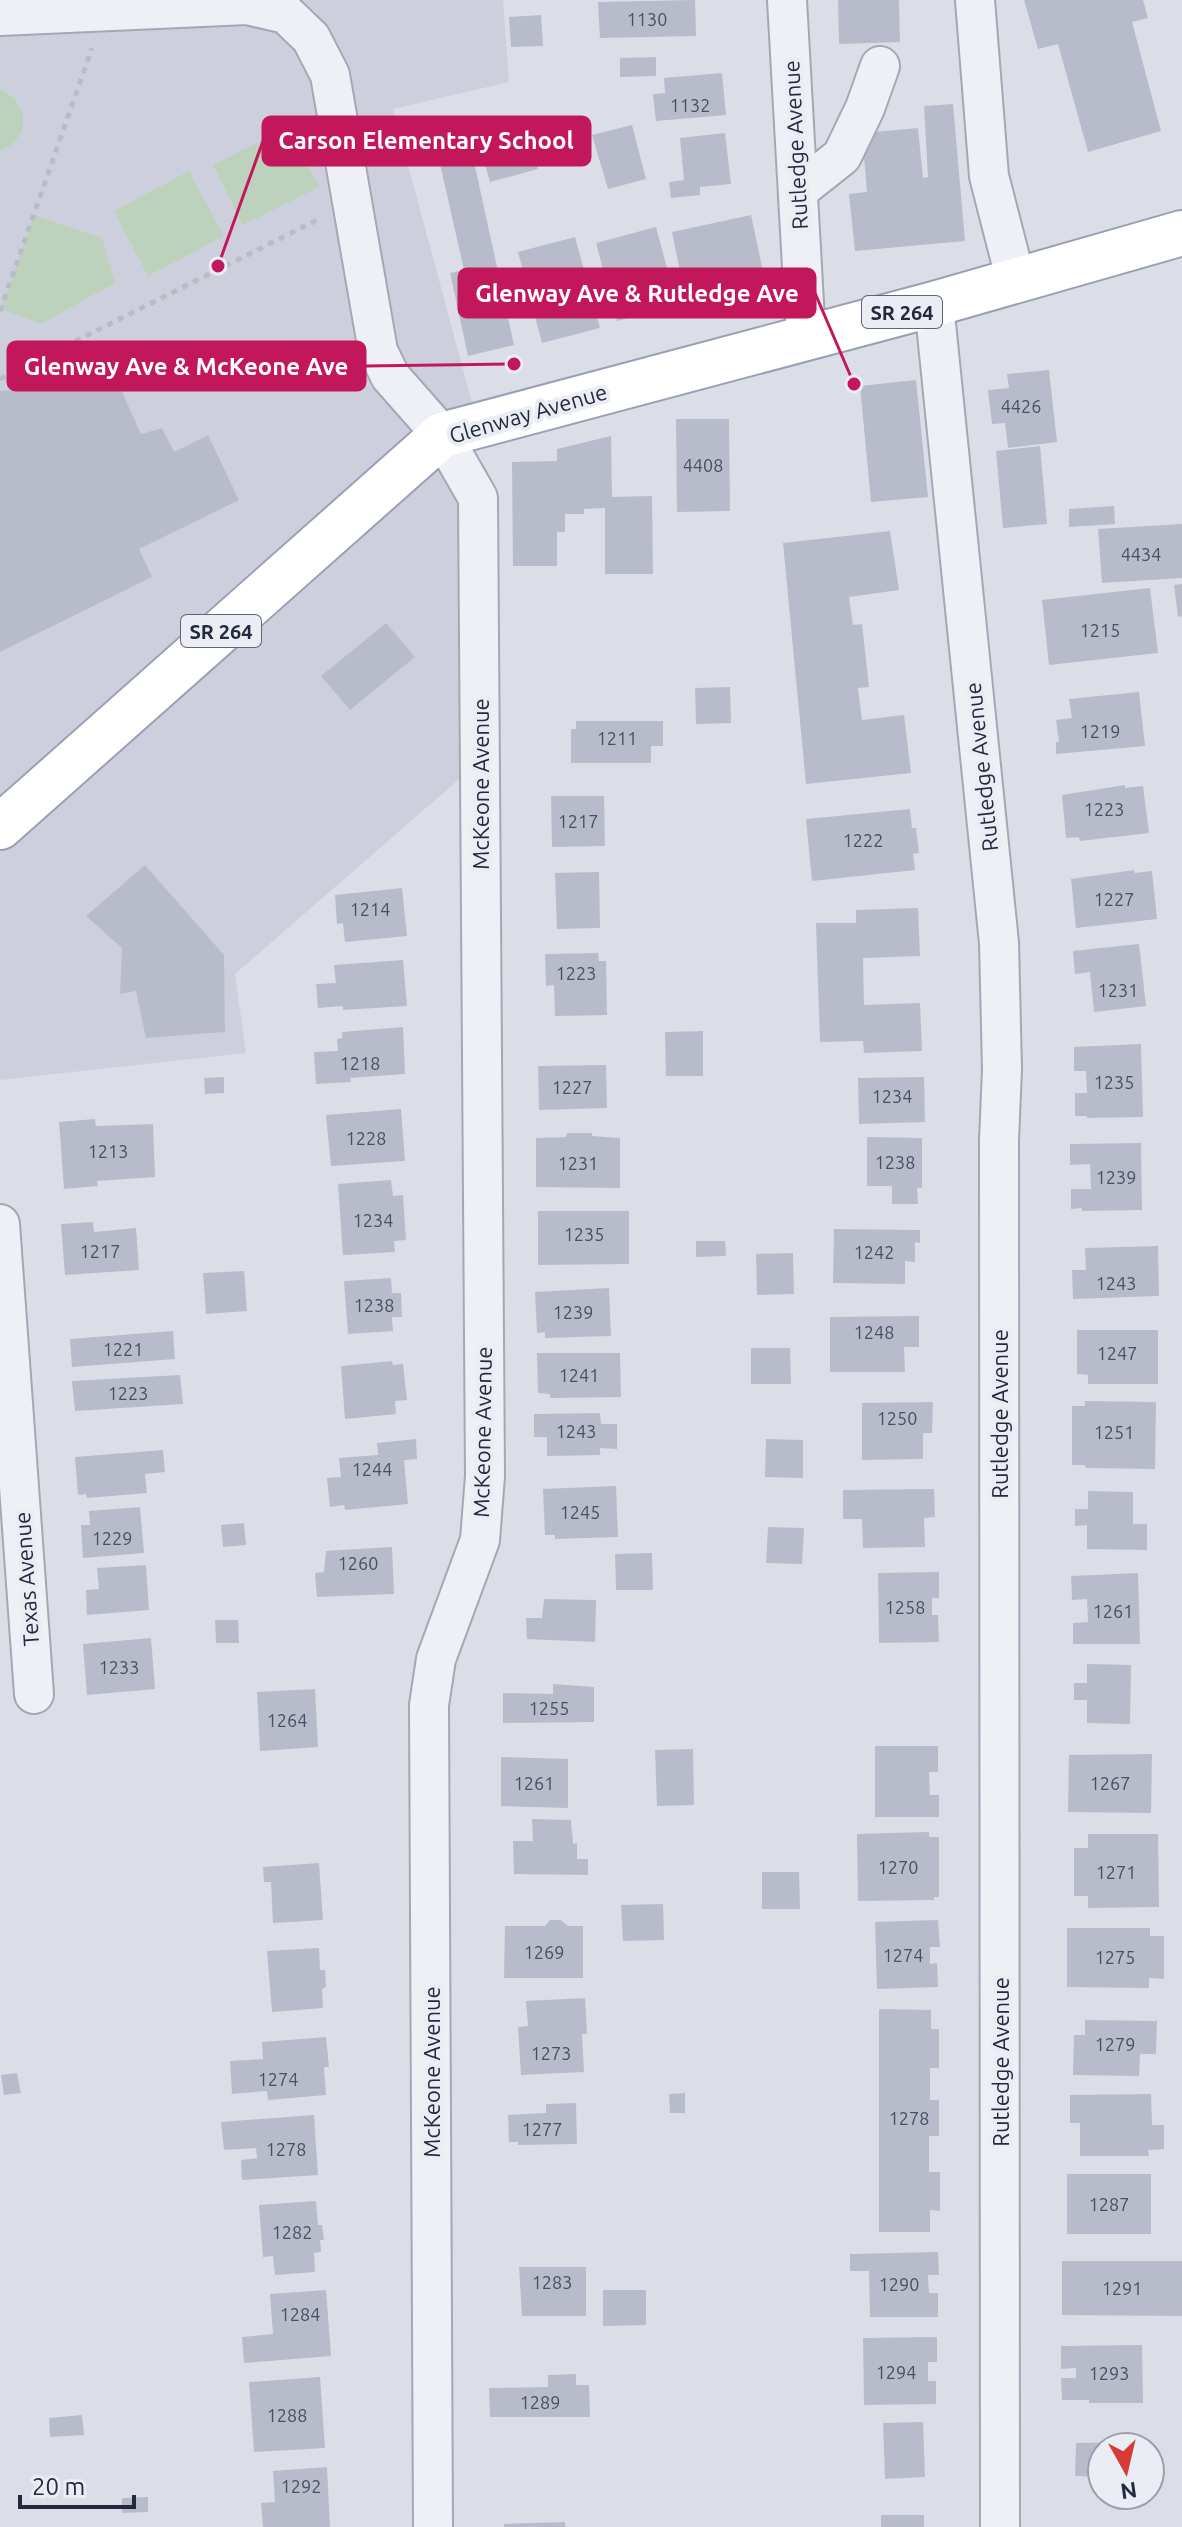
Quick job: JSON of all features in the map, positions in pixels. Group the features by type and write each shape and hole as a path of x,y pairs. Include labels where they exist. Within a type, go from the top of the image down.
{"main road":[{"name":"Glenway Avenue","path":"0,827 442,435 934,304 1182,233"}],"street":[{"name":"Rutledge Avenue","path":"787,0 806,338"},
{"path":"975,0 989,176 1016,281"},
{"name":"McKeone Avenue","path":"0,16 170,4 247,5 286,14 311,38 330,75 378,351 390,376 442,435 478,498 485,1476 480,1540 436,1659 429,1705 433,2527"},
{"path":"798,191 842,156 865,108 880,66"},
{"name":"Rutledge Avenue","path":"934,304 999,943 1002,1069 999,1141 1000,2527"},
{"name":"Texas Avenue","path":"0,1224 34,1694"}],"path":[{"path":"0,311 105,10"},
{"path":"0,379 352,203"}],"shaded area":[{"path":"0,0 503,0 509,82 393,109 478,425 442,435 478,498 479,762 235,974 246,1053 0,1080"}],"green space":[{"path":"0,89 17,102 23,120 18,138 0,151"},
{"path":"288,127 319,187 243,225 213,165"},
{"path":"189,171 224,236 148,276 114,211"},
{"path":"34,215 102,238 115,283 41,324 1,309"}],"building":[{"path":"695,0 696,36 600,38 598,2"},
{"path":"838,0 899,0 900,42 839,44"},
{"path":"1024,0 1143,0 1148,18 1132,22 1161,131 1088,152 1058,44 1038,49"},
{"path":"541,15 543,46 511,47 509,17"},
{"path":"656,57 656,76 620,77 620,58"},
{"path":"722,73 726,115 656,121 653,94 665,93 664,78"},
{"path":"953,104 965,241 855,251 849,194 867,192 862,133 918,128 923,178 928,177 924,106"},
{"path":"632,125 646,179 608,189 592,135"},
{"path":"725,133 731,184 700,187 700,195 671,198 669,182 684,180 680,138"},
{"path":"529,136 538,169 490,182 481,150"},
{"path":"473,157 514,345 468,356 450,273 464,270 440,164"},
{"path":"751,215 768,295 688,311 672,232"},
{"path":"656,227 677,305 617,321 596,243"},
{"path":"575,237 600,328 542,343 518,252"},
{"path":"1049,370 1057,442 1008,448 1005,423 992,424 988,390 1009,388 1007,374"},
{"path":"916,380 928,497 871,502 860,386"},
{"path":"117,381 141,434 162,428 174,452 208,435 239,500 139,549 152,577 0,652 0,391"},
{"path":"676,419 729,419 730,511 677,512"},
{"path":"611,436 612,497 652,496 653,574 605,574 605,508 584,509 584,514 565,514 565,532 557,532 557,566 513,566 512,462 557,461 557,449"},
{"path":"1040,446 1047,524 1003,528 996,451"},
{"path":"1114,506 1115,524 1069,527 1069,509"},
{"path":"1182,524 1182,578 1102,583 1098,529"},
{"path":"890,531 899,590 849,597 853,625 862,624 869,687 858,688 862,720 904,715 911,773 806,784 783,543"},
{"path":"1182,584 1182,616 1178,617 1174,585"},
{"path":"1150,588 1158,653 1049,665 1042,600"},
{"path":"386,623 415,657 350,710 321,676"},
{"path":"730,687 731,723 696,724 695,688"},
{"path":"1139,692 1145,746 1056,754 1056,742 1059,742 1056,720 1072,718 1069,699"},
{"path":"576,721 663,721 663,746 651,746 651,763 571,763 571,729 576,729"},
{"path":"1125,785 1125,788 1143,786 1149,833 1080,841 1079,837 1066,838 1062,795"},
{"path":"551,796 604,796 605,846 552,847"},
{"path":"910,809 919,853 913,854 915,870 812,881 806,819"},
{"path":"145,865 224,955 225,1032 146,1038 136,991 120,994 122,948 86,916"},
{"path":"1134,870 1135,873 1152,871 1157,919 1076,928 1071,879"},
{"path":"599,872 600,928 557,929 555,873"},
{"path":"402,888 407,936 345,942 343,923 337,924 335,895"},
{"path":"918,908 920,956 863,958 864,1005 920,1003 922,1051 864,1053 863,1041 820,1042 816,923 856,923 856,910"},
{"path":"1139,944 1146,1006 1094,1012 1090,972 1075,974 1073,951"},
{"path":"598,953 599,961 606,961 607,1015 555,1016 554,985 546,986 545,954"},
{"path":"403,960 407,1006 343,1010 343,1006 318,1008 316,984 336,983 334,965"},
{"path":"403,1027 405,1074 316,1084 314,1052 338,1051 337,1039 342,1038 342,1032"},
{"path":"703,1031 703,1076 666,1076 665,1032"},
{"path":"1141,1044 1143,1117 1075,1116 1075,1093 1087,1093 1086,1071 1074,1071 1074,1047"},
{"path":"606,1065 607,1108 539,1110 538,1066"},
{"path":"224,1077 224,1093 205,1094 204,1078"},
{"path":"924,1077 925,1122 859,1124 858,1078"},
{"path":"401,1109 405,1161 331,1166 326,1115"},
{"path":"95,1119 96,1126 153,1124 155,1177 97,1181 98,1186 64,1189 59,1122"},
{"path":"567,1133 620,1138 620,1188 536,1187 536,1138 566,1137"},
{"path":"867,1137 922,1138 922,1188 917,1188 918,1204 892,1204 892,1186 867,1186"},
{"path":"1141,1143 1142,1210 1071,1209 1071,1189 1091,1189 1090,1164 1070,1165 1070,1144"},
{"path":"391,1180 393,1196 403,1195 406,1240 394,1241 395,1252 343,1255 338,1184"},
{"path":"538,1211 629,1211 629,1264 538,1265"},
{"path":"93,1222 94,1232 136,1228 139,1270 65,1275 61,1224"},
{"path":"834,1229 920,1230 920,1243 915,1242 915,1262 905,1261 905,1284 833,1283"},
{"path":"696,1241 725,1241 726,1256 696,1257"},
{"path":"1158,1246 1159,1296 1073,1299 1072,1270 1086,1270 1085,1248"},
{"path":"793,1253 794,1294 757,1295 756,1254"},
{"path":"244,1271 247,1311 206,1314 203,1273"},
{"path":"391,1278 392,1293 401,1293 402,1317 392,1317 393,1331 348,1334 344,1281"},
{"path":"609,1288 611,1336 545,1338 545,1332 537,1333 535,1292"},
{"path":"919,1316 919,1347 904,1347 905,1372 830,1372 830,1317"},
{"path":"1077,1330 1158,1330 1158,1384 1088,1384 1088,1375 1077,1374"},
{"path":"173,1331 175,1359 72,1367 70,1339"},
{"path":"751,1348 790,1348 791,1384 751,1384"},
{"path":"537,1353 620,1353 621,1397 550,1398 550,1394 538,1393"},
{"path":"392,1361 393,1365 403,1364 407,1400 395,1401 396,1414 345,1419 341,1366"},
{"path":"180,1375 183,1404 75,1411 72,1381"},
{"path":"1085,1401 1156,1402 1155,1469 1072,1465 1072,1406 1085,1406"},
{"path":"933,1402 932,1433 923,1433 923,1459 862,1460 862,1403"},
{"path":"600,1413 601,1424 617,1424 617,1449 600,1448 600,1455 547,1456 547,1437 534,1437 534,1414"},
{"path":"416,1439 417,1459 404,1460 408,1504 345,1510 344,1505 330,1507 327,1478 341,1477 339,1458 378,1455 377,1443"},
{"path":"766,1439 803,1440 803,1478 765,1477"},
{"path":"163,1450 165,1472 145,1474 147,1493 87,1498 86,1494 78,1495 75,1457"},
{"path":"616,1486 618,1537 555,1539 555,1535 545,1535 543,1489"},
{"path":"934,1489 935,1517 924,1518 925,1547 863,1548 862,1519 843,1519 843,1490"},
{"path":"1088,1491 1133,1492 1133,1524 1147,1524 1147,1550 1087,1549 1087,1525 1075,1526 1075,1509 1088,1509"},
{"path":"140,1507 144,1553 83,1558 81,1525 90,1525 89,1511"},
{"path":"244,1523 246,1545 223,1547 221,1525"},
{"path":"768,1527 804,1528 802,1564 766,1563"},
{"path":"392,1547 394,1594 317,1597 315,1573 324,1572 326,1551"},
{"path":"652,1553 653,1590 616,1590 615,1554"},
{"path":"146,1565 149,1610 87,1615 86,1590 99,1589 97,1568"},
{"path":"939,1572 939,1598 932,1598 932,1615 938,1615 939,1642 879,1643 878,1573"},
{"path":"1138,1573 1140,1644 1073,1644 1073,1623 1088,1622 1087,1599 1072,1600 1071,1576"},
{"path":"544,1599 596,1600 595,1642 527,1639 526,1618 542,1618"},
{"path":"215,1620 238,1620 239,1643 216,1643"},
{"path":"151,1638 155,1689 87,1695 83,1644"},
{"path":"1087,1664 1131,1665 1130,1724 1087,1723 1087,1700 1074,1700 1074,1683 1087,1683"},
{"path":"553,1684 594,1687 594,1722 503,1723 503,1693 553,1694"},
{"path":"315,1689 318,1747 260,1751 257,1692"},
{"path":"875,1746 938,1746 938,1772 929,1772 930,1795 939,1795 939,1817 875,1817"},
{"path":"693,1749 694,1805 657,1806 655,1750"},
{"path":"1152,1754 1151,1813 1068,1812 1069,1755"},
{"path":"501,1757 568,1759 568,1808 501,1806"},
{"path":"532,1819 571,1820 573,1844 577,1843 577,1859 588,1859 588,1875 514,1874 513,1841 533,1841"},
{"path":"929,1832 929,1837 939,1837 939,1897 934,1897 934,1900 858,1901 857,1834"},
{"path":"1088,1834 1158,1834 1159,1907 1088,1908 1088,1896 1074,1896 1074,1848 1088,1848"},
{"path":"319,1863 323,1920 273,1923 271,1882 264,1882 263,1867"},
{"path":"762,1872 799,1872 800,1909 762,1909"},
{"path":"663,1904 664,1940 623,1941 621,1905"},
{"path":"550,1920 561,1920 568,1926 583,1926 583,1978 504,1978 505,1926 545,1926"},
{"path":"938,1920 940,1947 930,1947 930,1964 937,1963 938,1987 877,1989 875,1922"},
{"path":"1067,1928 1150,1928 1150,1936 1164,1936 1164,1979 1149,1978 1149,1988 1067,1987"},
{"path":"319,1948 320,1970 325,1970 323,2008 272,2012 267,1951"},
{"path":"585,1998 587,2034 582,2034 584,2072 521,2075 518,2027 528,2026 526,2001"},
{"path":"879,2009 931,2010 931,2029 939,2029 939,2068 930,2068 930,2100 939,2100 939,2136 929,2136 929,2172 940,2172 940,2211 930,2210 930,2232 879,2232"},
{"path":"1085,2020 1157,2021 1156,2054 1140,2054 1139,2076 1073,2075 1074,2035 1085,2035"},
{"path":"326,2037 329,2067 324,2067 326,2095 268,2100 267,2091 232,2094 230,2061 263,2059 262,2042"},
{"path":"17,2073 21,2093 4,2095 1,2075"},
{"path":"685,2093 685,2113 670,2113 669,2094"},
{"path":"1151,2094 1152,2125 1164,2125 1164,2149 1148,2150 1149,2156 1080,2156 1080,2123 1070,2123 1070,2095"},
{"path":"576,2103 577,2144 518,2145 518,2142 509,2142 508,2115 546,2113 546,2104"},
{"path":"314,2115 318,2175 242,2180 241,2160 257,2158 256,2148 224,2150 221,2122"},
{"path":"1067,2174 1151,2174 1151,2234 1067,2234"},
{"path":"316,2201 318,2225 322,2225 324,2240 320,2240 321,2252 314,2253 315,2272 275,2275 273,2256 263,2257 259,2205"},
{"path":"938,2252 939,2275 928,2275 929,2293 938,2293 938,2317 870,2317 869,2271 850,2271 850,2254"},
{"path":"1062,2261 1182,2261 1182,2316 1062,2315"},
{"path":"519,2267 586,2267 586,2316 522,2316"},
{"path":"326,2290 331,2356 244,2363 242,2337 273,2334 270,2294"},
{"path":"603,2290 646,2290 646,2325 603,2326"},
{"path":"937,2337 937,2362 928,2362 928,2381 936,2381 936,2404 864,2405 863,2338"},
{"path":"1142,2345 1143,2403 1062,2400 1061,2378 1076,2378 1076,2368 1061,2369 1061,2346"},
{"path":"576,2374 576,2385 589,2385 590,2417 490,2417 489,2388 548,2387 548,2375"},
{"path":"320,2377 325,2448 254,2452 249,2382"},
{"path":"82,2415 84,2435 50,2437 49,2418"},
{"path":"923,2422 925,2477 885,2479 883,2423"},
{"path":"1076,2443 1086,2443 1086,2476 1075,2476"},
{"path":"327,2467 330,2527 263,2527 261,2503 275,2502 273,2471"},
{"path":"148,2497 148,2512 122,2513 122,2498"},
{"path":"881,2515 924,2515 924,2527 881,2527"},
{"path":"565,2522 565,2527 504,2527 504,2524"}],"place":[{"name":"Carson Elementary School","path":"218,266"},
{"name":"Glenway Ave & McKeone Ave","path":"514,364"},
{"name":"Glenway Ave & Rutledge Ave","path":"854,384"}]}
